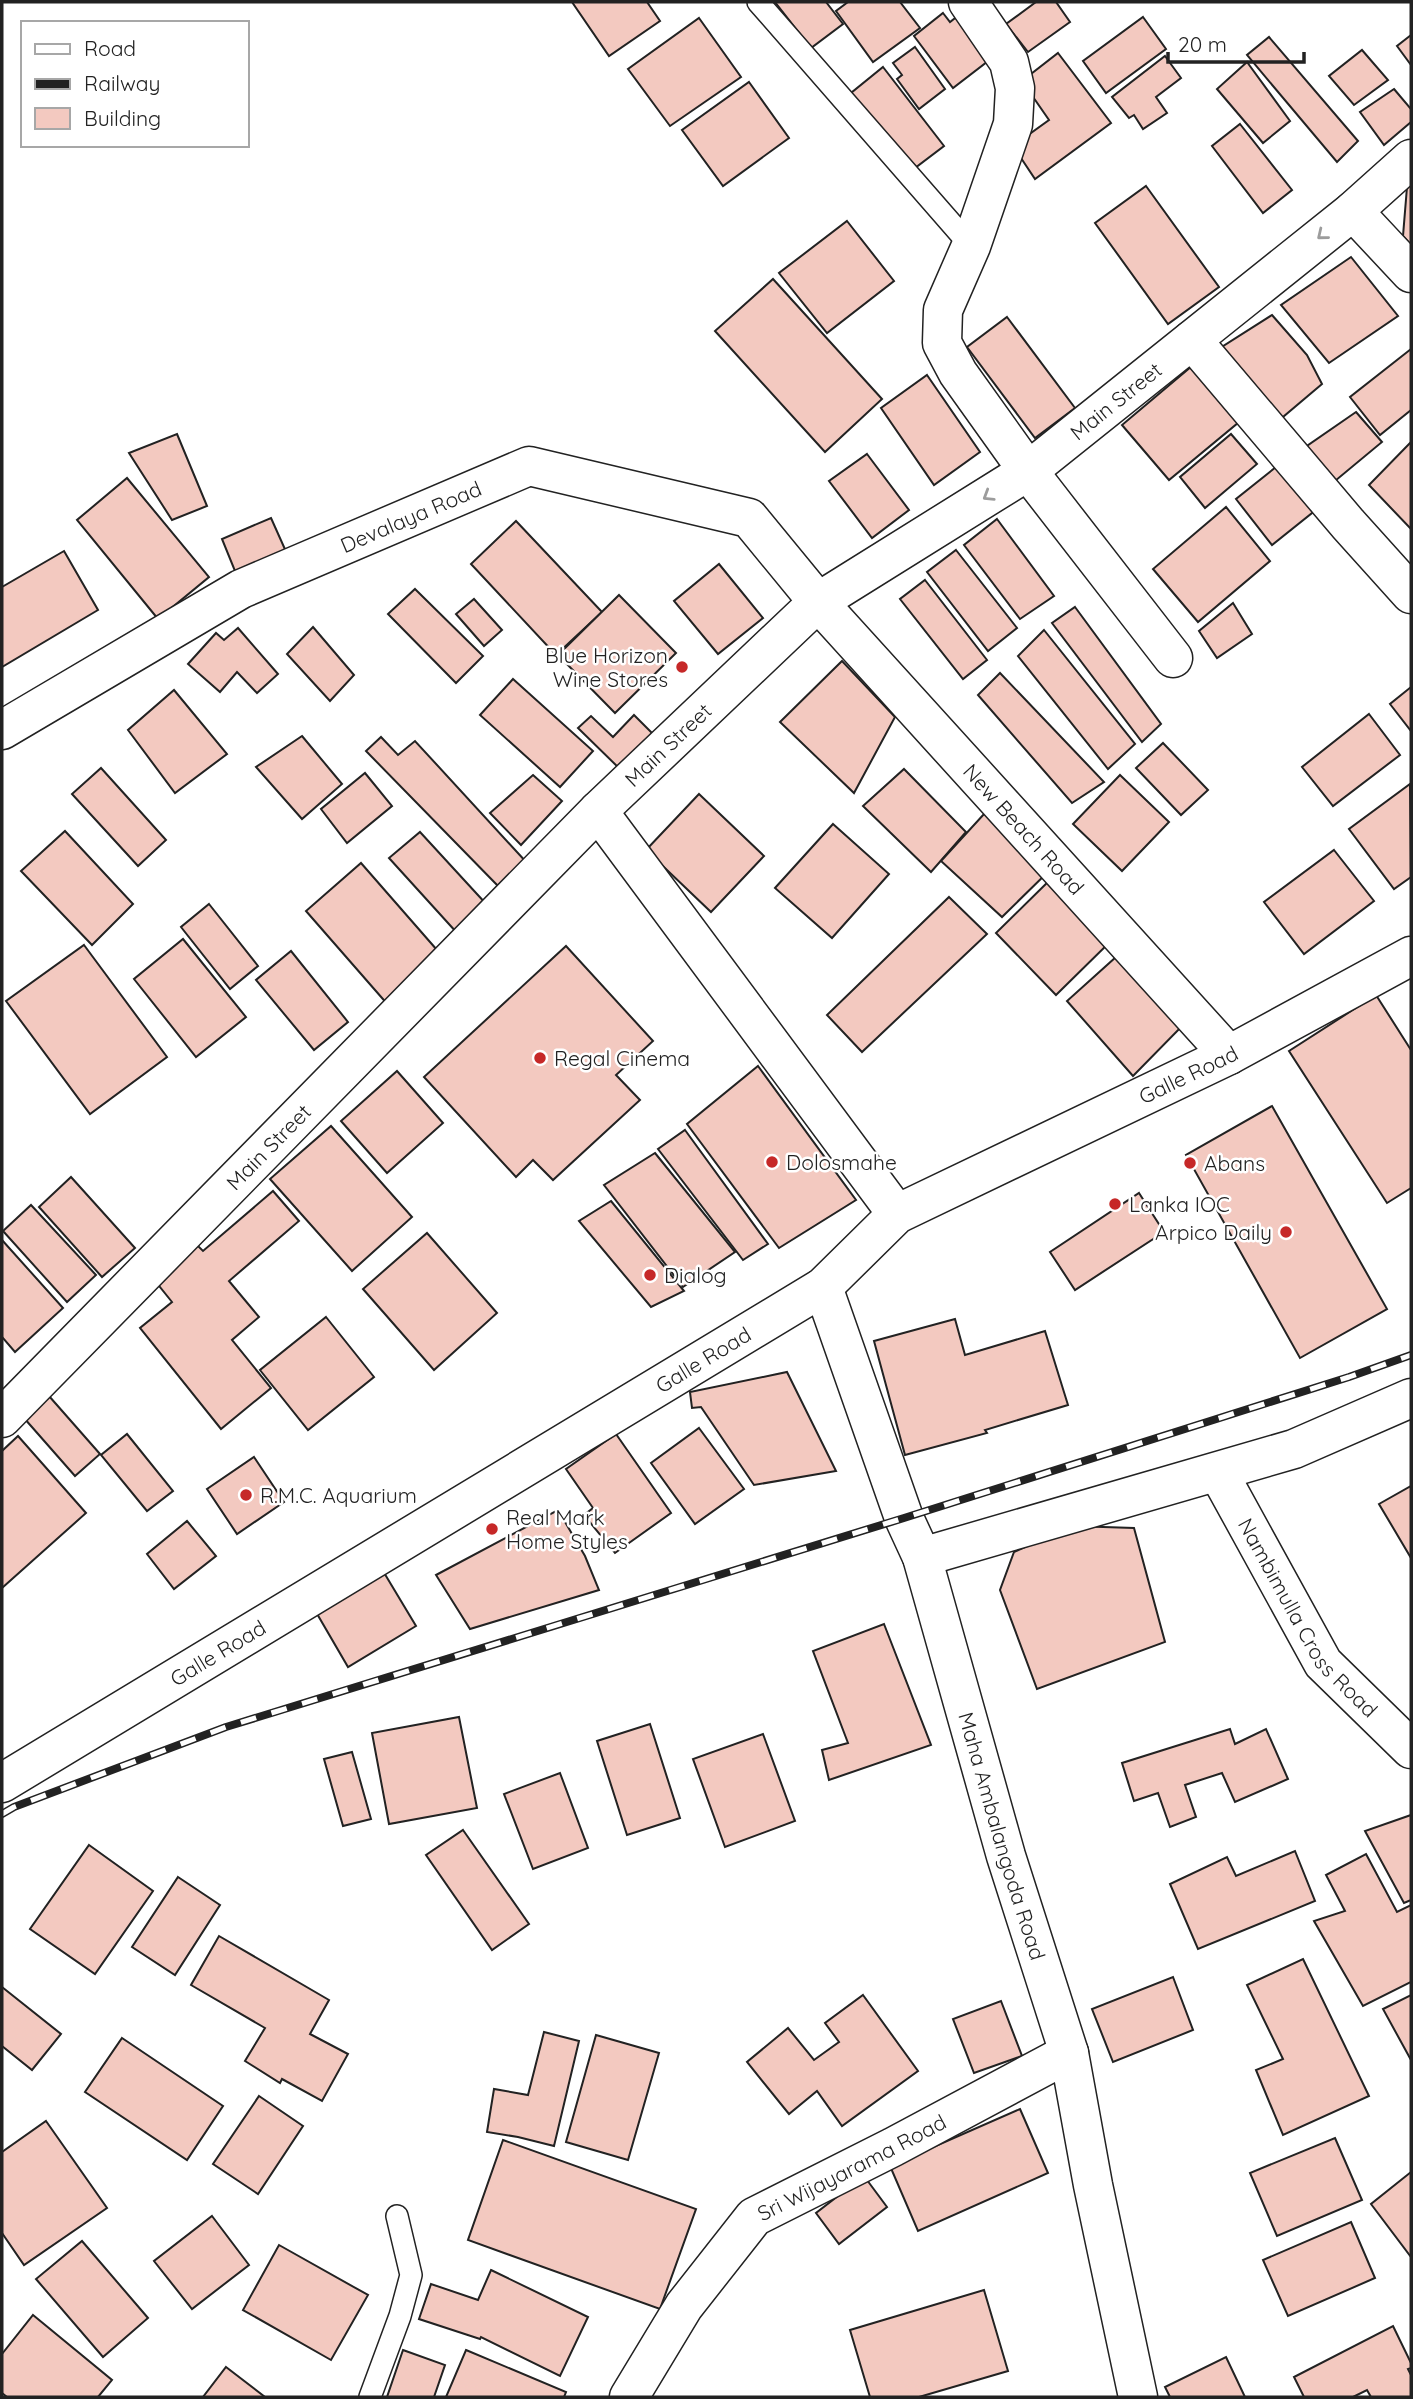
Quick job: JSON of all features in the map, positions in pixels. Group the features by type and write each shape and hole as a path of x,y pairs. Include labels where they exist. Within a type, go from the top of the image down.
{"main road":[{"path":"968,2 1009,62 1015,88 1013,124 971,246 943,310 942,343 958,373 1028,471 1173,658"},
{"name":"Main Street","path":"2,1419 598,811 818,602 1028,471 1353,211 1411,159"},
{"path":"1353,211 1411,273"},
{"path":"1192,340 1411,594"},
{"name":"Devalaya Road","path":"2,730 241,589 529,467 749,518 818,602"},
{"name":"New Beach Road","path":"818,602 1229,1055"},
{"path":"598,811 897,1214"},
{"name":"Galle Road","path":"2,1783 822,1287 897,1214 1229,1055 1411,956"},
{"name":"Maha Ambalangoda Road","path":"822,1287 904,1518 922,1557 1006,1856 1069,2053 1093,2185 1139,2397"},
{"path":"922,1557 1294,1449 1411,1398"},
{"name":"Nambimulla Cross Road","path":"1218,1472 1323,1663 1411,1749"},
{"name":"Sri Wijayarama Road","path":"629,2397 684,2306 754,2217 893,2147 1069,2053"}],"lane":[{"path":"758,2 971,246"},
{"path":"370,2397 400,2316 411,2275 397,2216"}],"building":[{"path":"572,2 647,2 660,21 609,56"},
{"path":"775,2 826,2 843,24 811,48"},
{"path":"848,2 900,2 920,28 873,62 836,11"},
{"path":"1036,2 1056,2 1070,22 1028,52 1006,24"},
{"path":"943,13 950,22 959,15 992,58 953,88 914,36"},
{"path":"1143,17 1166,49 1106,93 1083,61"},
{"path":"699,18 741,77 670,126 628,69"},
{"path":"1411,35 1411,65 1397,46"},
{"path":"1269,37 1358,141 1337,162 1247,55"},
{"path":"915,47 945,89 919,109 897,79 902,75 893,63"},
{"path":"1362,50 1388,80 1354,105 1329,76"},
{"path":"1058,53 1111,123 1035,179 1013,146 1049,120 1022,81"},
{"path":"1165,56 1181,78 1156,97 1167,113 1143,129 1134,115 1129,118 1112,97"},
{"path":"1247,62 1290,121 1263,143 1217,89"},
{"path":"883,67 944,146 911,171 851,93"},
{"path":"749,82 789,138 723,186 682,130"},
{"path":"1394,89 1411,109 1411,122 1384,145 1360,112"},
{"path":"1240,124 1292,190 1263,213 1212,146"},
{"path":"1411,184 1411,245 1403,236 1407,187"},
{"path":"1146,186 1219,287 1168,324 1095,223"},
{"path":"847,221 894,281 827,333 779,273"},
{"path":"1351,257 1398,316 1329,363 1281,305"},
{"path":"773,279 882,399 825,452 715,331"},
{"path":"1272,315 1307,355 1322,384 1277,422 1217,350"},
{"path":"1007,317 1075,408 1035,438 967,347"},
{"path":"1411,349 1411,410 1380,435 1350,397"},
{"path":"1192,366 1239,422 1169,480 1122,425"},
{"path":"927,375 980,452 934,485 881,408"},
{"path":"1356,412 1382,442 1335,481 1304,448"},
{"path":"177,434 207,506 172,520 129,453"},
{"path":"1231,434 1257,464 1205,508 1180,477"},
{"path":"1411,442 1411,529 1369,485"},
{"path":"867,454 909,510 872,538 829,481"},
{"path":"1281,463 1317,509 1272,545 1236,499"},
{"path":"127,478 209,577 158,619 77,520"},
{"path":"1226,507 1270,561 1198,622 1153,569"},
{"path":"271,518 288,556 237,576 222,539"},
{"path":"997,519 1054,596 1020,619 964,545"},
{"path":"516,521 602,612 556,655 471,564"},
{"path":"956,550 1017,628 988,651 927,572"},
{"path":"64,551 98,610 2,667 2,587"},
{"path":"719,564 763,618 718,654 674,601"},
{"path":"925,580 987,660 963,679 900,599"},
{"path":"415,589 483,656 456,683 388,614"},
{"path":"619,595 676,653 615,713 558,655"},
{"path":"474,599 502,630 484,646 456,614"},
{"path":"1233,603 1252,634 1217,658 1199,631"},
{"path":"1075,607 1161,724 1142,742 1052,623"},
{"path":"313,627 354,675 330,701 287,654"},
{"path":"238,628 278,674 257,693 237,672 220,692 188,664 216,633 224,640"},
{"path":"1044,630 1135,744 1108,769 1018,656"},
{"path":"842,661 895,717 854,793 780,722"},
{"path":"1000,673 1104,782 1072,803 978,695"},
{"path":"513,679 593,751 560,787 480,715"},
{"path":"1411,687 1411,731 1390,704"},
{"path":"174,690 227,754 175,793 128,730"},
{"path":"1369,714 1400,755 1333,806 1302,767"},
{"path":"634,715 657,738 623,772 578,728 591,716 613,737"},
{"path":"302,736 342,784 302,819 256,767"},
{"path":"381,737 398,755 415,741 528,864 501,889 366,751"},
{"path":"1163,743 1208,790 1181,815 1136,768"},
{"path":"101,768 166,840 138,866 72,794"},
{"path":"904,769 966,832 931,872 863,806"},
{"path":"365,773 392,806 347,843 321,809"},
{"path":"533,775 562,801 521,845 490,813"},
{"path":"1120,775 1169,822 1122,871 1073,824"},
{"path":"1410,784 1411,877 1394,889 1349,829"},
{"path":"699,794 764,856 711,912 646,850"},
{"path":"995,802 1053,867 1002,917 941,861"},
{"path":"833,824 889,874 832,938 775,888"},
{"path":"65,831 133,904 92,945 21,871"},
{"path":"420,832 488,906 458,934 389,858"},
{"path":"1334,850 1374,901 1304,954 1264,902"},
{"path":"361,863 444,958 389,1006 306,911"},
{"path":"1056,874 1116,936 1056,995 996,933"},
{"path":"949,897 987,934 862,1052 827,1015"},
{"path":"209,904 258,966 230,989 181,927"},
{"path":"183,939 246,1017 196,1057 134,979"},
{"path":"84,945 167,1057 90,1114 6,1001"},
{"name":"Regal Cinema","path":"566,946 653,1041 616,1075 640,1100 553,1180 533,1160 516,1177 424,1077"},
{"path":"1126,948 1189,1019 1133,1076 1067,1001"},
{"path":"291,951 348,1022 314,1050 256,980"},
{"path":"1376,995 1411,1050 1411,1188 1387,1203 1289,1051"},
{"name":"Dolosmahe","path":"758,1066 856,1200 779,1248 687,1124"},
{"path":"397,1071 443,1123 387,1173 341,1121"},
{"name":"Arpico Daily","path":"1272,1106 1387,1309 1300,1358 1186,1155"},
{"path":"331,1126 412,1217 352,1271 270,1179"},
{"path":"685,1130 768,1244 743,1260 658,1149"},
{"path":"655,1153 735,1252 683,1287 604,1185"},
{"path":"71,1177 135,1248 102,1277 39,1207"},
{"path":"273,1191 299,1221 229,1281 259,1317 232,1340 271,1388 221,1429 140,1328 172,1302 152,1277 193,1241 203,1251"},
{"path":"1139,1193 1164,1232 1075,1290 1050,1252"},
{"path":"611,1201 684,1291 651,1307 579,1221"},
{"path":"31,1205 96,1275 67,1302 3,1231"},
{"path":"427,1233 497,1313 434,1370 363,1289"},
{"path":"2,1240 63,1308 15,1352 2,1337"},
{"path":"326,1317 374,1377 308,1430 260,1370"},
{"path":"955,1319 965,1355 1045,1331 1068,1405 985,1430 987,1433 905,1455 874,1341"},
{"path":"787,1372 836,1471 754,1485 701,1407 692,1408 690,1392"},
{"path":"49,1396 100,1454 75,1476 24,1418"},
{"path":"699,1428 744,1489 695,1524 651,1463"},
{"path":"127,1434 173,1491 147,1511 101,1455"},
{"path":"616,1434 671,1513 615,1553 584,1515 593,1508 566,1469"},
{"path":"18,1436 86,1513 2,1588 2,1451"},
{"name":"R.M.C. Aquarium","path":"254,1457 284,1502 237,1534 207,1489"},
{"path":"1411,1486 1411,1558 1379,1504"},
{"path":"558,1510 585,1556 599,1590 470,1629 436,1575"},
{"path":"187,1521 216,1556 174,1589 147,1554"},
{"path":"1072,1526 1134,1528 1165,1642 1037,1689 1000,1590 1014,1552"},
{"path":"383,1571 416,1626 348,1667 316,1612"},
{"path":"884,1624 931,1745 829,1780 822,1750 848,1743 813,1651"},
{"path":"459,1717 477,1808 389,1824 372,1733"},
{"path":"650,1724 680,1818 627,1835 597,1741"},
{"path":"1230,1729 1235,1744 1266,1729 1288,1779 1235,1802 1222,1773 1185,1785 1196,1817 1170,1827 1158,1793 1134,1801 1122,1763"},
{"path":"763,1734 795,1821 725,1847 693,1759"},
{"path":"352,1752 371,1819 343,1826 324,1759"},
{"path":"560,1773 588,1848 533,1869 504,1794"},
{"path":"1411,1815 1411,1900 1404,1903 1365,1831"},
{"path":"463,1830 529,1924 492,1950 426,1855"},
{"path":"89,1845 153,1891 95,1974 30,1929"},
{"path":"1295,1851 1315,1901 1198,1949 1170,1884 1227,1857 1236,1876"},
{"path":"1366,1854 1397,1912 1411,1905 1411,1982 1363,2006 1314,1921 1345,1911 1326,1875"},
{"path":"178,1877 220,1905 175,1975 132,1947"},
{"path":"219,1936 329,2000 310,2034 348,2054 322,2101 282,2079 280,2083 245,2061 265,2028 191,1985"},
{"path":"1303,1959 1369,2096 1283,2135 1256,2070 1283,2059 1247,1985"},
{"path":"1173,1977 1193,2030 1113,2062 1092,2009"},
{"path":"2,1987 61,2034 32,2070 2,2046"},
{"path":"863,1995 918,2071 842,2126 817,2091 789,2114 747,2062 788,2028 814,2060 839,2042 825,2023"},
{"path":"1411,1995 1411,2060 1383,2009"},
{"path":"1001,2001 1022,2056 974,2073 953,2019"},
{"path":"544,2032 579,2041 554,2146 487,2132 494,2089 528,2095"},
{"path":"596,2035 659,2053 628,2160 566,2142"},
{"path":"122,2038 223,2106 187,2160 85,2092"},
{"path":"259,2096 303,2126 258,2194 213,2164"},
{"path":"1020,2109 1048,2173 918,2231 890,2166"},
{"path":"46,2121 107,2208 24,2265 2,2233 2,2152"},
{"path":"1335,2138 1362,2200 1277,2236 1250,2173"},
{"path":"503,2140 696,2209 660,2309 468,2240"},
{"path":"1411,2172 1411,2257 1371,2204"},
{"path":"864,2176 887,2207 839,2244 816,2213"},
{"path":"212,2216 249,2265 192,2309 154,2261"},
{"path":"1351,2222 1375,2278 1288,2316 1263,2260"},
{"path":"82,2241 148,2318 103,2357 36,2279"},
{"path":"279,2245 368,2295 331,2360 243,2310"},
{"path":"491,2270 588,2317 560,2376 481,2337 480,2339 419,2319 431,2284 478,2300"},
{"path":"984,2290 1008,2371 919,2397 870,2397 850,2330"},
{"path":"33,2315 112,2380 98,2397 7,2397 2,2393 2,2354"},
{"path":"1393,2326 1411,2363 1411,2368 1408,2369 1411,2375 1411,2397 1371,2397 1367,2390 1353,2397 1304,2397 1294,2377"},
{"path":"403,2350 445,2365 434,2397 387,2397"},
{"path":"466,2350 566,2392 564,2397 446,2397"},
{"path":"1226,2357 1245,2397 1170,2397 1165,2387"},
{"path":"226,2367 265,2397 203,2397"}],"railway":[{"path":"2,1814 14,1807 226,1727 904,1518 1411,1355"}],"place":[{"name":"Blue Horizon Wine Stores","path":"682,667"},
{"name":"Regal Cinema","path":"540,1058"},
{"name":"Dolosmahe","path":"772,1162"},
{"name":"Abans","path":"1190,1163"},
{"name":"Lanka IOC","path":"1115,1204"},
{"name":"Arpico Daily","path":"1286,1232"},
{"name":"Dialog","path":"650,1275"},
{"name":"R.M.C. Aquarium","path":"246,1495"},
{"name":"Real Mark Home Styles","path":"492,1529"}]}
